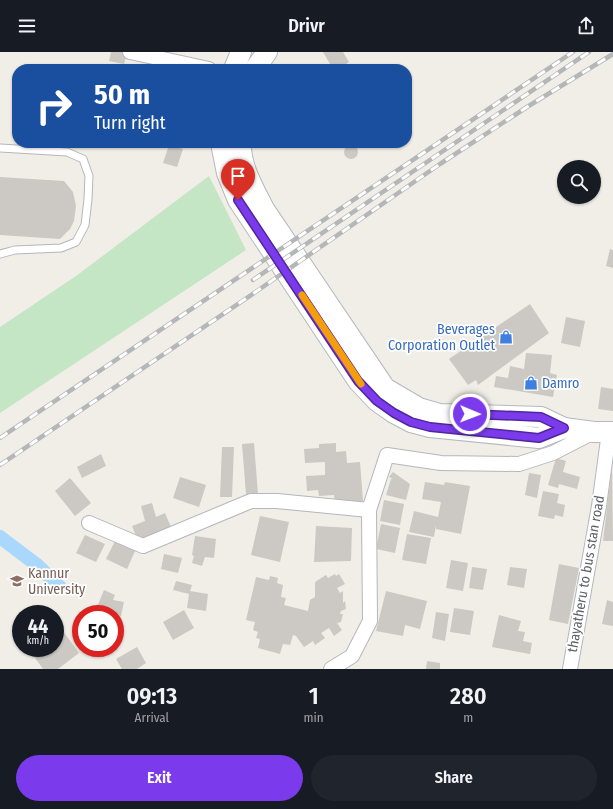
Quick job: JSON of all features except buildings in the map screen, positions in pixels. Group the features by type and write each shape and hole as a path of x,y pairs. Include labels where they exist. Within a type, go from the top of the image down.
{"main road":[{"path":"227,52 229,64"},
{"path":"236,64 241,52"},
{"path":"259,64 267,52"},
{"path":"222,148 226,173 238,200 358,381 377,401 405,419 430,427 539,438 564,428"},
{"path":"241,148 251,185 264,209 385,388 419,408 440,414 541,417 564,428 605,432"}],"street":[{"path":"130,52 186,64"},
{"path":"331,669 352,656 370,620 369,510 387,455 441,463 519,464 553,453 605,432"},
{"name":"thayatheru to bus stan road","path":"570,669 600,500 605,432"},
{"path":"89,523 143,546 251,501 277,501 369,510"}],"lane":[{"path":"0,148 66,152 83,159 89,176 85,224 76,242 61,248 15,250 0,254"}],"green space":[{"path":"209,176 246,250 0,413 0,327 76,276"}],"waterway":[{"path":"0,537 37,565 60,587"}],"railway":[{"path":"0,438 573,52"},
{"path":"253,280 589,52"},
{"path":"0,465 257,291 440,164 527,107 613,54"}],"slow traffic":[{"path":"302,295 361,384"}],"place":[{"name":"Beverages Corporation Outlet","path":"506,337"},
{"name":"Damro","path":"531,383"},
{"name":"Kannur University","path":"17,581"}],"route":[{"path":"238,200 330,336 358,381 377,401 394,413 411,422 430,427 539,438 564,428 541,417 470,414"}]}
